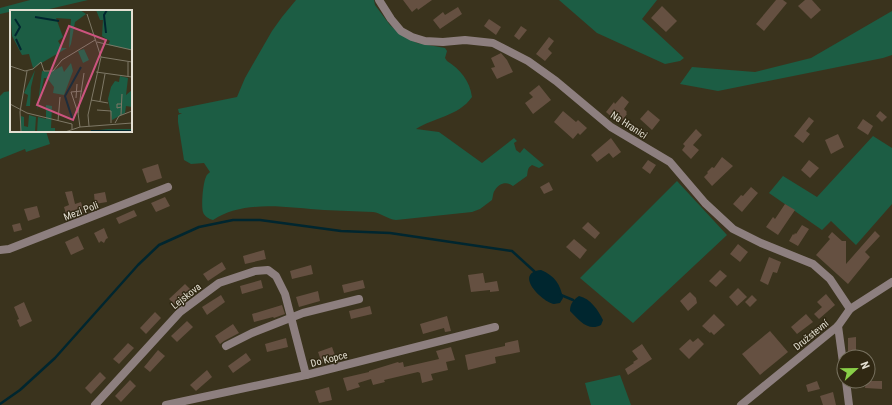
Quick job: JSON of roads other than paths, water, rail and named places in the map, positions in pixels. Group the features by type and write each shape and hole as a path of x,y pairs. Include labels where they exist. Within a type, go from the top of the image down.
{"street":[{"name":"Na Hranici","path":"379,0 391,19 401,31 412,37 443,42 465,40 492,43 528,61 556,81 611,127 670,162 705,203 734,229 761,243 813,264 830,279 850,309"},
{"name":"Mezi Poli","path":"0,250 9,249 168,187"},
{"name":"Lejskova","path":"95,405 180,312 219,283 255,271 268,270 276,276 285,294 306,375"},
{"name":"Družstevní","path":"740,405 838,326 850,309 892,282"},
{"path":"226,346 252,332 303,313 359,299"},
{"path":"838,326 841,349"},
{"name":"Do Kopce","path":"166,405 306,375 495,327"},
{"path":"847,389 849,405"}],"water":[{"path":"541,270 550,275 556,281 563,298 560,303 554,304 549,302 532,287 530,276 533,272"},
{"path":"579,296 591,302 603,320 601,325 596,327 588,326 580,321 570,311 572,302"}],"waterway":[{"path":"0,404 20,390 55,358 138,265 159,245 199,227 233,220 260,220 341,231 390,233 512,251 535,272"},
{"path":"561,295 573,300"}]}
